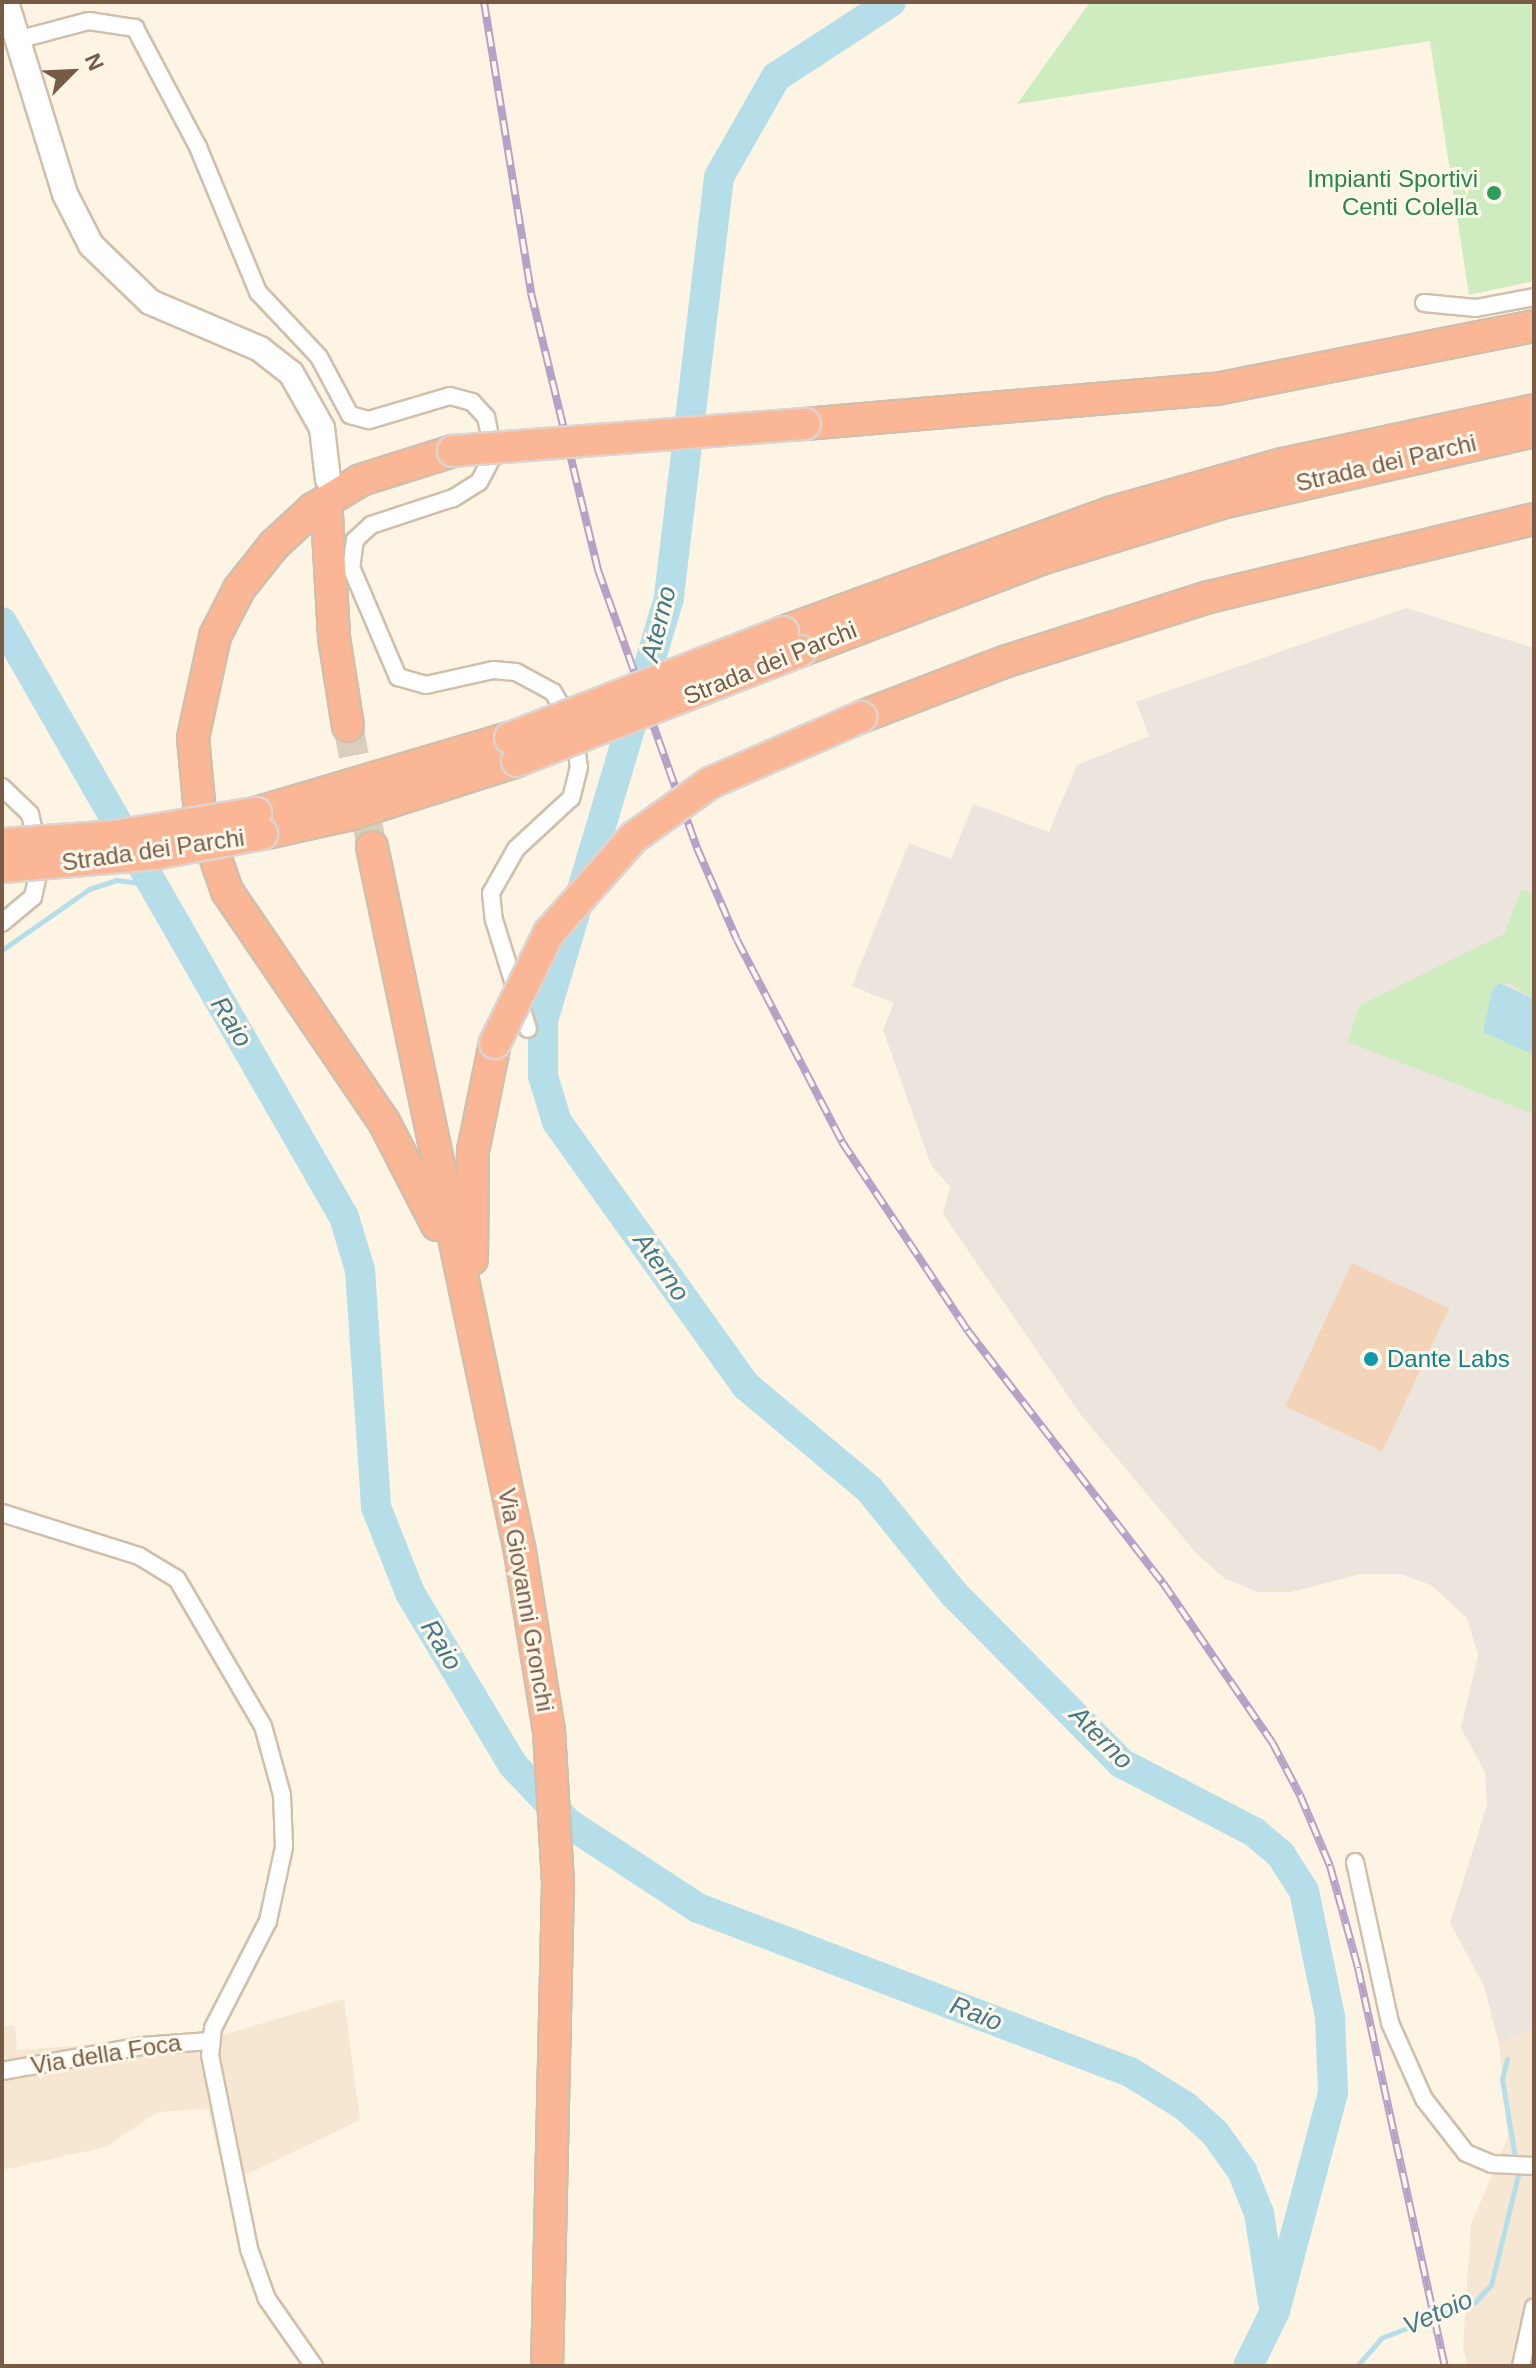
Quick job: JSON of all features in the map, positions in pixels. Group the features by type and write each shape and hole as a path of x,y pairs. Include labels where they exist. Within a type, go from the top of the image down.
{"highway":[{"path":"481,1373 438,1227 416,1177 216,867 193,753 210,647 262,558 299,520 340,491 396,465 453,451 1201,391 1534,326"},
{"name":"Strada dei Parchi","path":"2,844 352,814 1113,512 1283,464 1534,410"},
{"name":"Strada dei Parchi","path":"791,642 1222,503 1534,431"},
{"path":"327,515 334,638 348,726"},
{"path":"481,1373 471,1183 479,1103 495,1043 539,947 627,844 710,783 861,717 984,669 1209,597 1534,519"},
{"name":"Strada dei Parchi","path":"2,867 140,856 259,824"},
{"name":"Via Giovanni Gronchi","path":"372,847 531,1609 554,1780 557,1933 547,2366"}],"main road":[{"path":"6,2 65,194 91,245 121,279 160,309 260,349 291,373 322,428 328,480"}],"street":[{"path":"17,40 89,21 119,20 135,28 198,147 258,292 319,357 350,415 369,420 450,396 472,402 486,417 494,454 479,482 453,498 371,525 355,540 351,567 384,657 398,677 426,685 516,672 553,692 574,728 579,767 571,798 516,849 491,893 492,914 528,1029"},
{"path":"1424,303 1476,308 1534,297"},
{"path":"2,787 30,814 41,862 33,897 2,923"},
{"path":"2,1513 139,1556 177,1579 263,1726 282,1795 284,1847 268,1921 210,2041 227,2164 249,2249 267,2299 314,2366"},
{"path":"1355,1862 1386,2011 1411,2076 1457,2146 1481,2161 1524,2166"},
{"name":"Via della Foca","path":"2,2071 142,2046 210,2041"},
{"path":"1521,2366 1534,2307"}],"shaded area":[{"path":"1406,608 1534,648 1534,2028 1499,2044 1484,1986 1450,1923 1487,1805 1485,1772 1461,1728 1478,1655 1467,1618 1431,1585 1400,1574 1361,1574 1291,1592 1258,1592 1224,1578 1196,1553 1081,1415 943,1214 950,1187 931,1165 883,1030 894,1003 852,986 909,843 951,859 973,804 1049,832 1077,765 1149,736 1136,702"},
{"path":"344,1999 360,2120 226,2184 208,2109 158,2112 106,2147 2,2170 2,2026 15,2025 17,2050 220,2036"},
{"path":"1534,2028 1534,2366 1468,2366 1463,2348 1471,2225 1508,2137 1499,2044"}],"green space":[{"name":"Impianti Sportivi Centi Colella","path":"1090,2 1534,2 1534,281 1469,295 1430,41 1017,104"},
{"path":"1521,890 1534,894 1534,999 1509,983 1492,991 1487,1015 1510,1043 1534,1055 1534,1114 1347,1042 1360,1005 1504,934"}],"water":[{"path":"1499,983 1534,999 1534,1055 1483,1032 1492,991"}],"building":[{"name":"Dante Labs","path":"1352,1263 1449,1308 1382,1451 1285,1406"}],"waterway":[{"name":"Aterno","path":"891,2 776,77 719,177 669,598 543,1020 543,1076 557,1122 745,1385 870,1490 954,1594 1121,1763 1254,1832 1281,1855 1304,1891 1330,2017 1333,2093 1275,2311 1248,2366"},
{"name":"Raio","path":"2,622 344,1217 360,1270 376,1507 410,1593 513,1765 568,1823 698,1908 1130,2072 1185,2106 1215,2133 1242,2171 1259,2213 1273,2302"},
{"path":"2,950 89,889 116,880 148,884"},
{"name":"Vetoio","path":"1357,2366 1381,2338 1475,2302 1491,2285 1518,2175 1502,2079 1507,2059"}],"tunnel":[{"path":"348,726 372,847"}],"railway":[{"path":"484,2 531,293 598,570 697,848 737,940 842,1142 968,1331 1163,1583 1272,1742 1300,1795 1330,1866 1358,1968 1445,2366"}],"place":[{"name":"Impianti Sportivi Centi Colella","path":"1494,193"},
{"name":"Dante Labs","path":"1371,1359"}]}
